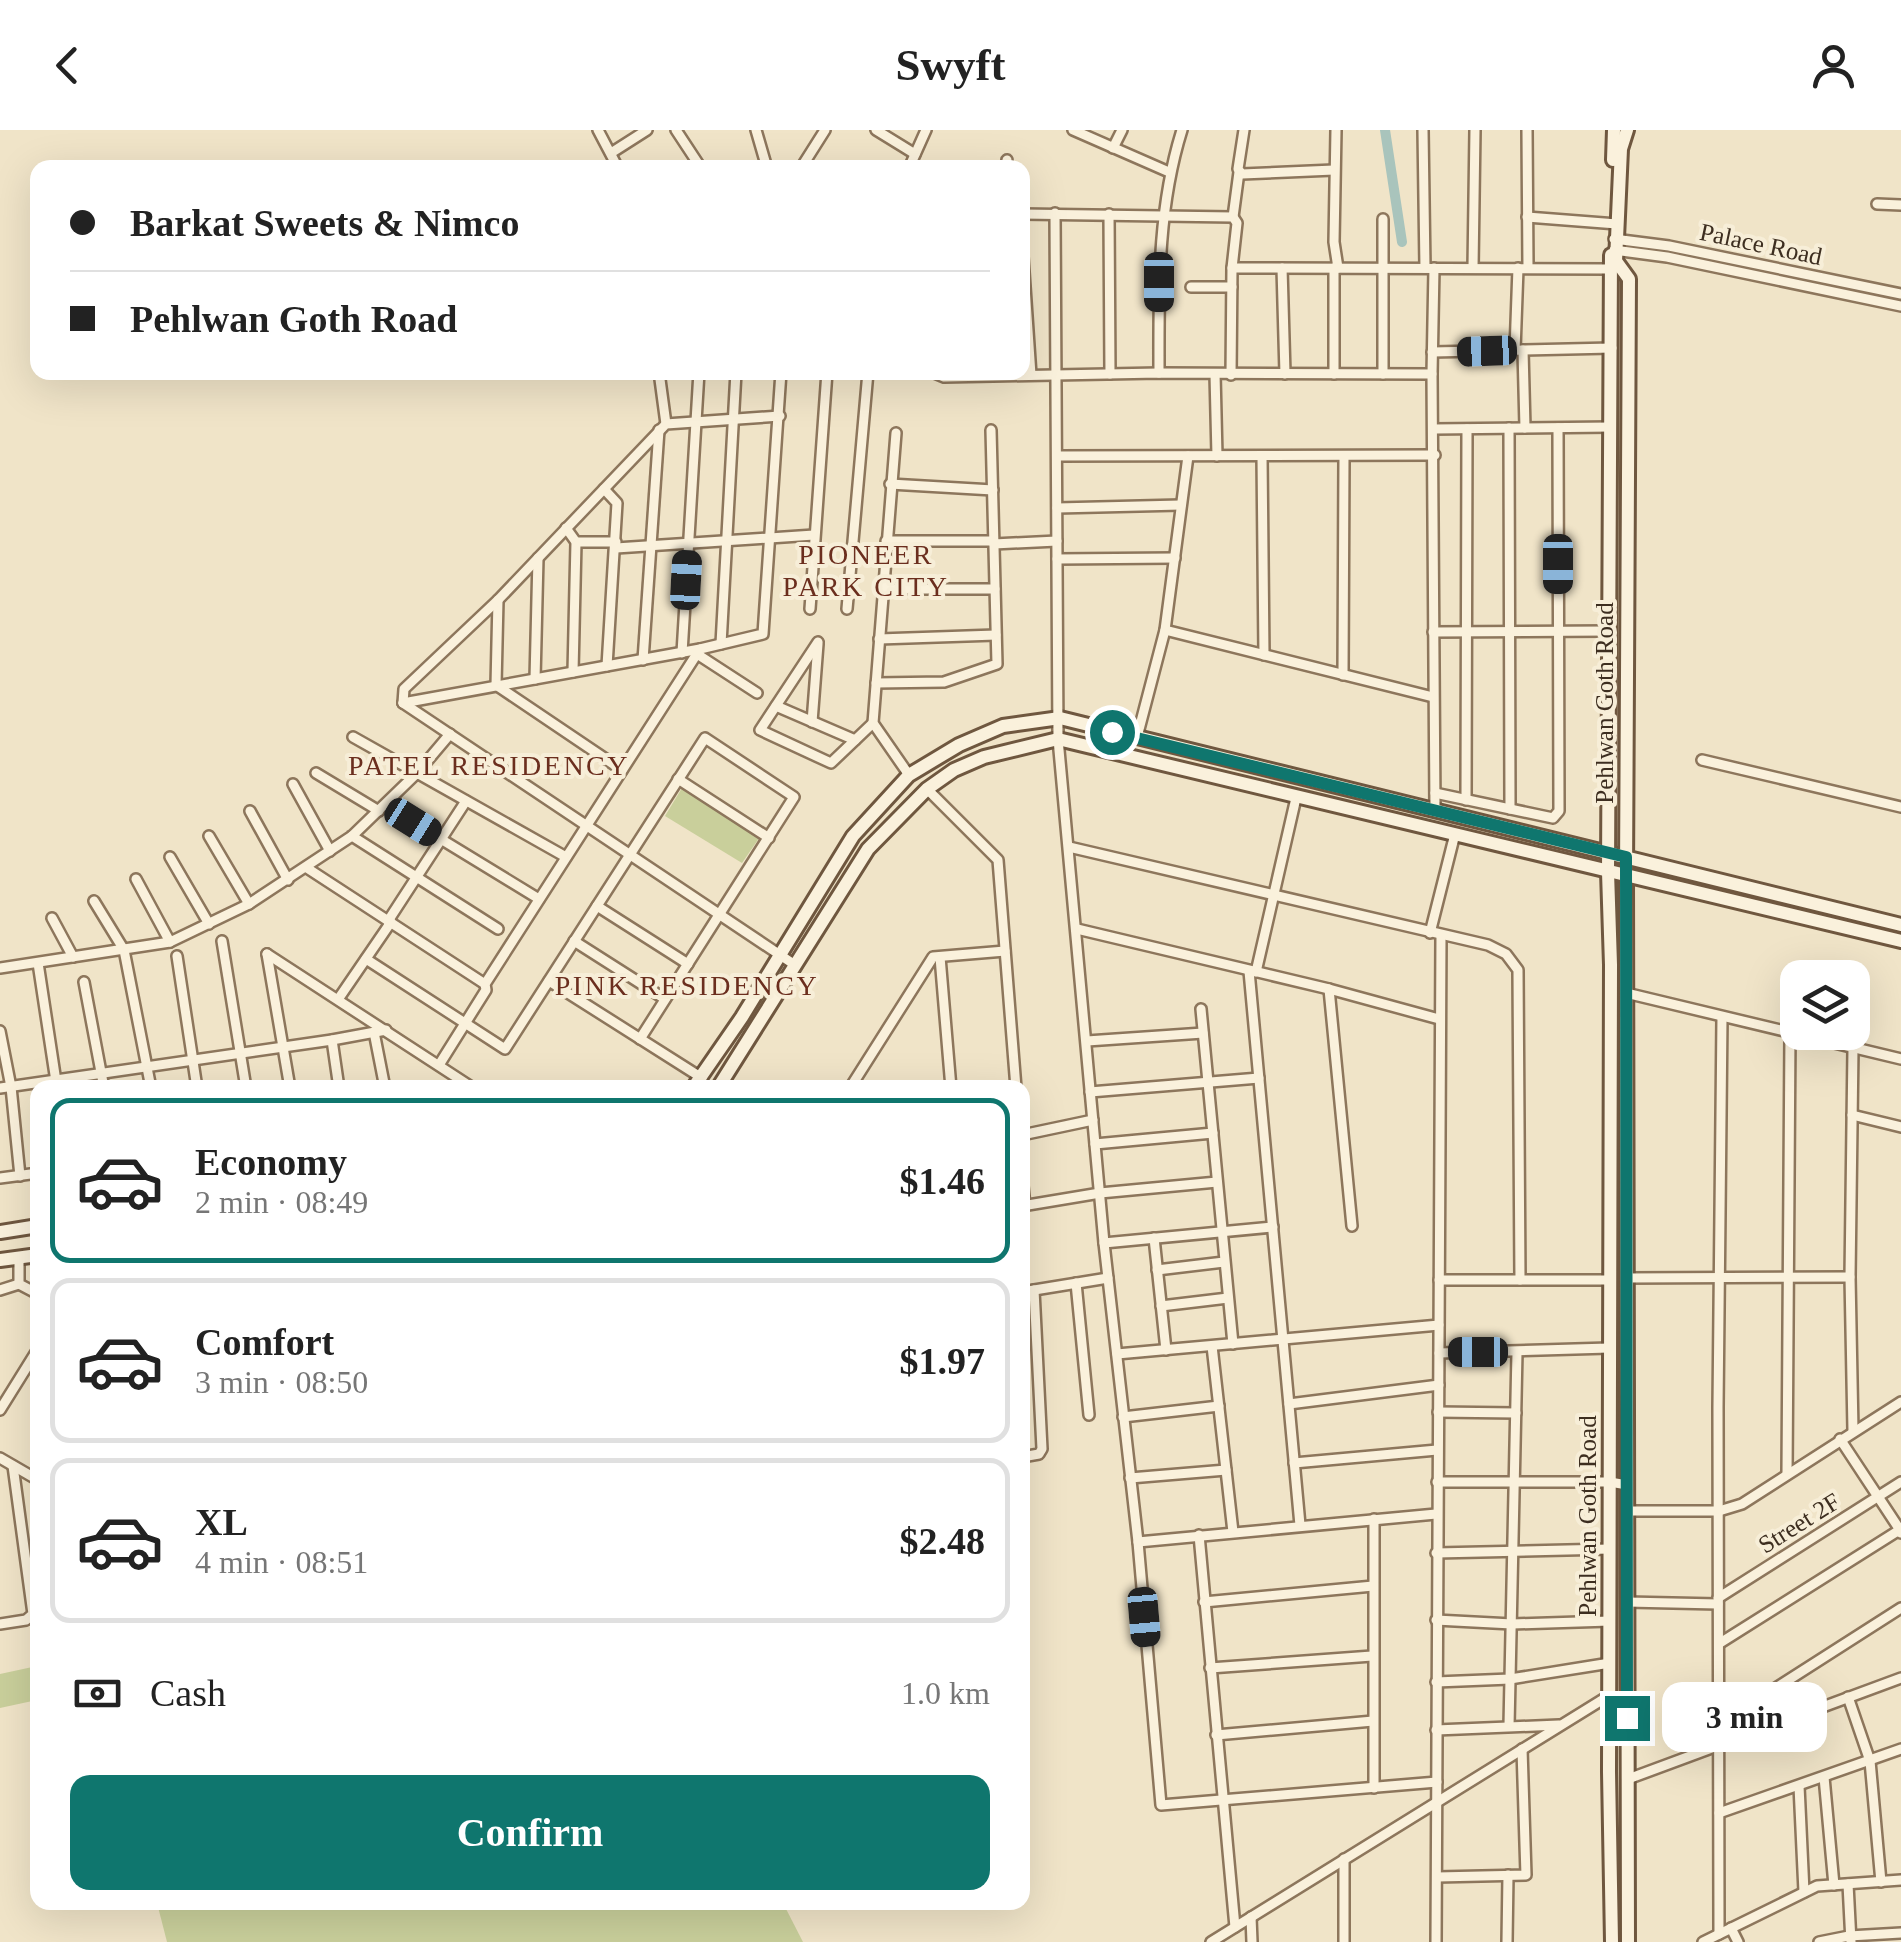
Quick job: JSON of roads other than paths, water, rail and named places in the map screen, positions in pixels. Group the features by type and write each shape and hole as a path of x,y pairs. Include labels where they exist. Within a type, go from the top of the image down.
{"main road":[{"name":"Pehlwan Goth Road","path":"1614,130 1614,238 1618,264 1629,279 1628,1942"},
{"name":"Pehlwan Goth Road","path":"1612,1942 1608,872 1611,270 1621,149 1627,130"},
{"path":"699,1080 852,836 909,775 1003,726 1060,718 1901,924"},
{"path":"723,1080 868,849 927,789 954,770 984,757 1058,739 1901,941"},
{"path":"0,1232 30,1227"},
{"path":"0,1260 30,1256"}],"street":[{"path":"598,130 614,160"},
{"path":"611,154 646,130"},
{"path":"676,130 696,160"},
{"path":"756,130 764,160"},
{"path":"805,160 826,130"},
{"path":"876,130 915,154"},
{"path":"912,160 926,130"},
{"path":"1072,130 1169,172"},
{"path":"1114,148 1122,130"},
{"path":"1159,373 1162,216 1169,172 1182,130"},
{"path":"1231,374 1232,268 1237,222 1233,217 1244,130"},
{"path":"1334,374 1336,130"},
{"path":"1423,130 1435,455 1436,810"},
{"path":"1473,268 1475,130"},
{"path":"1524,428 1519,350 1528,216 1527,130"},
{"path":"1239,172 1334,170"},
{"path":"1877,204 1901,205"},
{"path":"1055,213 1058,739 1094,1144 1138,1542 1162,1805 1437,1782"},
{"path":"1030,214 1233,217"},
{"path":"1109,214 1110,374"},
{"path":"1528,216 1614,238"},
{"path":"1383,219 1383,374"},
{"name":"Palace Road","path":"1614,238 1901,294"},
{"name":"Palace Road","path":"1614,238 1667,257 1901,306"},
{"path":"1232,268 1611,270"},
{"path":"1282,268 1286,374"},
{"path":"1191,287 1232,286"},
{"path":"1432,352 1612,348"},
{"path":"1030,360 1031,375 1432,374"},
{"path":"1216,374 1217,456"},
{"path":"643,660 662,427 659,380"},
{"path":"682,652 699,380"},
{"path":"721,644 736,380"},
{"path":"402,703 698,652 763,634 781,380"},
{"path":"810,610 826,380"},
{"path":"846,609 867,380"},
{"path":"402,703 404,689 498,600 662,427 780,416"},
{"path":"1509,428 1510,809"},
{"path":"1435,793 1552,818 1559,811 1558,428"},
{"path":"1434,429 1611,428"},
{"path":"1466,800 1468,429"},
{"path":"876,683 944,682 997,664 991,430"},
{"path":"896,434 873,723 909,775"},
{"path":"1057,456 1435,455"},
{"path":"1137,737 1165,630 1188,456"},
{"path":"1262,456 1264,655"},
{"path":"1343,675 1344,456"},
{"path":"890,484 993,490"},
{"path":"604,489 617,503 606,666"},
{"path":"1057,508 1182,506"},
{"path":"566,528 576,542 574,672"},
{"path":"576,542 650,545 814,534"},
{"path":"886,541 1057,541"},
{"path":"536,679 538,558"},
{"path":"1057,559 1174,558"},
{"path":"882,588 995,589"},
{"path":"496,686 498,600"},
{"path":"1165,630 1433,697"},
{"path":"1433,632 1609,631"},
{"path":"879,639 996,635"},
{"path":"812,722 818,642 760,730 831,763 873,723"},
{"path":"698,652 757,692"},
{"path":"439,1065 486,990 485,984 698,652"},
{"path":"496,686 622,770"},
{"path":"402,703 796,965"},
{"path":"776,706 855,740"},
{"path":"0,968 170,942 249,904 352,836 418,773 450,734"},
{"path":"353,736 566,857"},
{"path":"366,959 504,1049 705,738 791,794 792,801 640,1038"},
{"path":"1702,760 1901,807"},
{"path":"316,773 540,899"},
{"path":"678,779 768,838"},
{"path":"293,784 330,851"},
{"path":"927,789 998,860 1015,1080"},
{"path":"1296,798 1253,971 1258,1078 1300,1525"},
{"path":"338,998 466,800"},
{"path":"250,812 288,880"},
{"path":"1436,1942 1440,1018 1436,934 1455,834"},
{"path":"209,836 249,904"},
{"path":"352,836 498,929"},
{"path":"1069,847 1488,945 1506,954 1518,970 1520,1280"},
{"path":"170,856 209,924"},
{"path":"307,868 485,984"},
{"path":"136,879 170,942"},
{"path":"94,900 124,950 150,1080"},
{"path":"597,906 688,964"},
{"path":"52,918 73,957"},
{"path":"1077,929 1440,1018"},
{"path":"222,941 245,1080"},
{"path":"574,942 665,999"},
{"path":"855,1080 932,958 1005,951"},
{"path":"288,1080 268,954 461,1080"},
{"path":"177,956 196,1080"},
{"path":"940,957 950,1080"},
{"path":"38,963 56,1080"},
{"path":"549,981 640,1038 693,1080"},
{"path":"84,982 103,1080"},
{"path":"1329,988 1352,1226"},
{"path":"1626,993 1780,1031"},
{"path":"1200,1009 1233,1344"},
{"path":"1719,1934 1722,1017"},
{"path":"75,1080 386,1030"},
{"path":"0,1031 20,1176"},
{"path":"374,1032 383,1080"},
{"path":"1087,1042 1203,1034"},
{"path":"332,1040 339,1080"},
{"path":"1786,1474 1790,1050"},
{"path":"1852,1050 1853,1431"},
{"path":"1861,1050 1901,1059"},
{"path":"1090,1092 1258,1078"},
{"path":"5,1088 30,1086"},
{"path":"1852,1115 1901,1127"},
{"path":"1030,1133 1093,1120"},
{"path":"1094,1144 1212,1134"},
{"path":"0,1178 30,1175"},
{"path":"1030,1205 1100,1193 1217,1182"},
{"path":"1104,1243 1273,1228"},
{"path":"1154,1238 1166,1350"},
{"path":"19,1258 19,1284"},
{"path":"1157,1270 1224,1262"},
{"path":"1627,1278 1850,1277"},
{"path":"1030,1291 1108,1278"},
{"path":"1439,1280 1609,1280"},
{"path":"0,1290 19,1284 30,1290"},
{"path":"1076,1284 1088,1415"},
{"path":"1030,1456 1042,1449 1034,1290"},
{"path":"1161,1306 1228,1298"},
{"path":"1117,1354 1439,1325"},
{"path":"1212,1346 1233,1532"},
{"path":"1439,1352 1609,1348"},
{"path":"1509,1726 1517,1352"},
{"path":"0,1410 30,1362"},
{"path":"1289,1404 1439,1385"},
{"path":"1628,1512 1719,1511 1742,1504 1901,1402"},
{"path":"1123,1416 1218,1406"},
{"path":"1438,1412 1516,1413"},
{"path":"1720,1643 1901,1530 1840,1439"},
{"path":"1294,1463 1437,1450"},
{"path":"0,1458 30,1474"},
{"path":"13,1466 30,1592"},
{"path":"1130,1478 1226,1470"},
{"path":"1437,1482 1627,1485"},
{"name":"Street 2F","path":"1718,1601 1901,1482"},
{"path":"1138,1542 1436,1514"},
{"path":"1374,1519 1374,1788"},
{"path":"1199,1535 1234,1928"},
{"path":"1436,1553 1610,1548"},
{"path":"1204,1602 1373,1586"},
{"path":"1627,1602 1718,1601"},
{"path":"1721,1723 1901,1608"},
{"path":"0,1624 30,1617"},
{"path":"1436,1620 1512,1624 1610,1621"},
{"path":"1210,1668 1372,1656"},
{"path":"1436,1682 1510,1679 1610,1662"},
{"path":"1628,1779 1901,1678"},
{"path":"1211,1942 1610,1694"},
{"path":"1848,1698 1870,1761 1881,1882"},
{"path":"1216,1735 1373,1721"},
{"path":"1436,1730 1561,1725"},
{"path":"1437,1877 1526,1875 1522,1749"},
{"path":"1720,1814 1901,1749"},
{"path":"1824,1777 1834,1885"},
{"path":"1799,1786 1804,1892"},
{"path":"1344,1860 1344,1942"},
{"path":"1506,1942 1508,1875"},
{"path":"1703,1942 1817,1886 1901,1880"},
{"path":"1848,1884 1850,1939"},
{"path":"1252,1917 1252,1942"},
{"path":"1731,1928 1738,1942"},
{"path":"1819,1942 1901,1932"}],"waterway":[{"path":"1385,130 1402,242"}],"district":[{"name":"PIONEER PARK CITY","path":"866,570"},
{"name":"PATEL RESIDENCY","path":"489,765"},
{"name":"PINK RESIDENCY","path":"687,985"}]}
